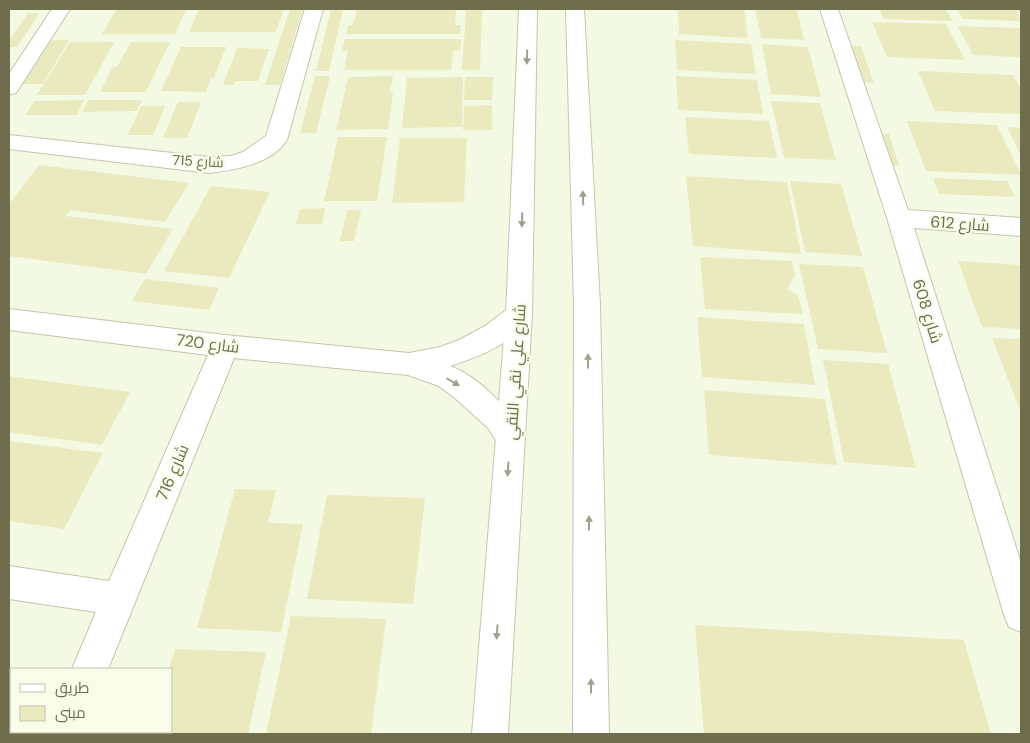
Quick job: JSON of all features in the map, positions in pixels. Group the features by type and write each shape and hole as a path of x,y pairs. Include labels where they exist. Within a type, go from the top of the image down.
{"street":[{"path":"9,89 61,9"},
{"name":"شارع 715","path":"9,142 209,165 232,163 251,157 276,140 314,9"},
{"name":"شارع علي نقي النقي","path":"490,734 519,314 528,9"},
{"path":"575,9 588,305 591,734"},
{"name":"شارع 608","path":"829,9 899,218 1021,615"},
{"name":"شارع 612","path":"899,218 1021,227"},
{"name":"شارع 720","path":"408,364 429,361 469,349 505,328 519,314"},
{"name":"شارع 720","path":"9,319 225,346 408,364 448,378 466,390 498,419 510,438"},
{"name":"شارع 716","path":"90,668 225,346"},
{"path":"9,583 118,599"}],"building":[{"path":"199,9 284,9 276,32 189,32"},
{"path":"290,9 303,9 280,85 265,85"},
{"path":"331,9 343,9 329,71 316,71"},
{"path":"357,9 456,9 455,25 461,25 460,34 346,34 348,25 353,25"},
{"path":"466,9 482,9 480,70 462,70"},
{"path":"678,9 744,9 748,38 679,34"},
{"path":"755,9 797,9 804,40 761,38"},
{"path":"879,9 946,9 953,21 884,19"},
{"path":"957,9 1020,9 1021,11 1017,11 1021,21 963,19"},
{"path":"116,10 186,10 175,34 102,34"},
{"path":"28,13 40,13 17,47 9,47 9,41"},
{"path":"872,22 946,24 965,60 887,57"},
{"path":"958,26 1021,28 1021,57 973,55"},
{"path":"345,39 461,39 460,51 453,51 451,70 344,70 348,51 342,51"},
{"path":"51,40 69,40 43,84 23,84"},
{"path":"675,40 751,44 756,74 677,70"},
{"path":"70,42 114,42 85,95 37,95"},
{"path":"131,42 170,42 146,92 100,92 113,67 117,67"},
{"path":"762,44 808,47 821,97 771,94"},
{"path":"846,46 861,46 874,83 858,82"},
{"path":"181,47 226,47 214,78 211,78 206,92 161,91"},
{"path":"237,48 269,49 258,81 235,81 233,85 223,85"},
{"path":"918,71 1013,75 1021,89 1021,114 935,111"},
{"path":"315,76 330,76 316,133 300,133"},
{"path":"393,76 390,92 393,92 388,129 336,130 348,77"},
{"path":"676,76 757,80 763,114 678,110"},
{"path":"463,77 462,127 402,128 407,78"},
{"path":"465,77 493,77 492,100 464,100"},
{"path":"84,100 77,115 26,115 34,101"},
{"path":"88,100 142,100 137,111 82,112"},
{"path":"771,101 820,103 836,160 784,158"},
{"path":"178,102 201,102 187,138 163,138"},
{"path":"492,105 492,130 463,130 464,106"},
{"path":"141,106 165,106 153,135 128,135"},
{"path":"685,117 769,121 777,158 689,154"},
{"path":"907,121 997,125 1021,175 926,171"},
{"path":"1007,127 1021,128 1021,156"},
{"path":"874,133 889,134 899,166 883,165"},
{"path":"338,137 387,137 377,201 324,201"},
{"path":"400,138 467,138 464,202 392,203"},
{"path":"39,165 189,183 165,222 70,210 66,216 173,229 146,274 9,256 9,204"},
{"path":"686,176 787,182 801,254 693,246"},
{"path":"933,178 1007,181 1015,197 939,194"},
{"path":"790,181 841,184 862,256 805,252"},
{"path":"211,186 270,192 229,278 164,271"},
{"path":"325,208 322,224 296,224 300,209"},
{"path":"347,210 361,210 354,241 340,241"},
{"path":"700,257 792,261 795,275 787,290 798,295 803,314 705,309"},
{"path":"958,261 1021,265 1021,329 982,327"},
{"path":"799,264 863,267 887,353 818,349"},
{"path":"145,279 219,288 209,310 132,301"},
{"path":"697,317 804,324 815,385 702,377"},
{"path":"992,338 1021,339 1021,413"},
{"path":"823,360 888,364 916,468 844,462"},
{"path":"9,376 130,392 102,445 9,432"},
{"path":"704,390 825,399 837,465 709,455"},
{"path":"9,441 103,453 64,529 9,521"},
{"path":"235,489 276,490 268,523 303,524 281,632 197,628"},
{"path":"327,495 425,498 413,604 307,599"},
{"path":"291,616 386,619 371,734 266,734"},
{"path":"695,625 964,640 991,734 704,734"},
{"path":"175,649 266,652 248,734 150,734 172,733 172,668 169,668"}]}
